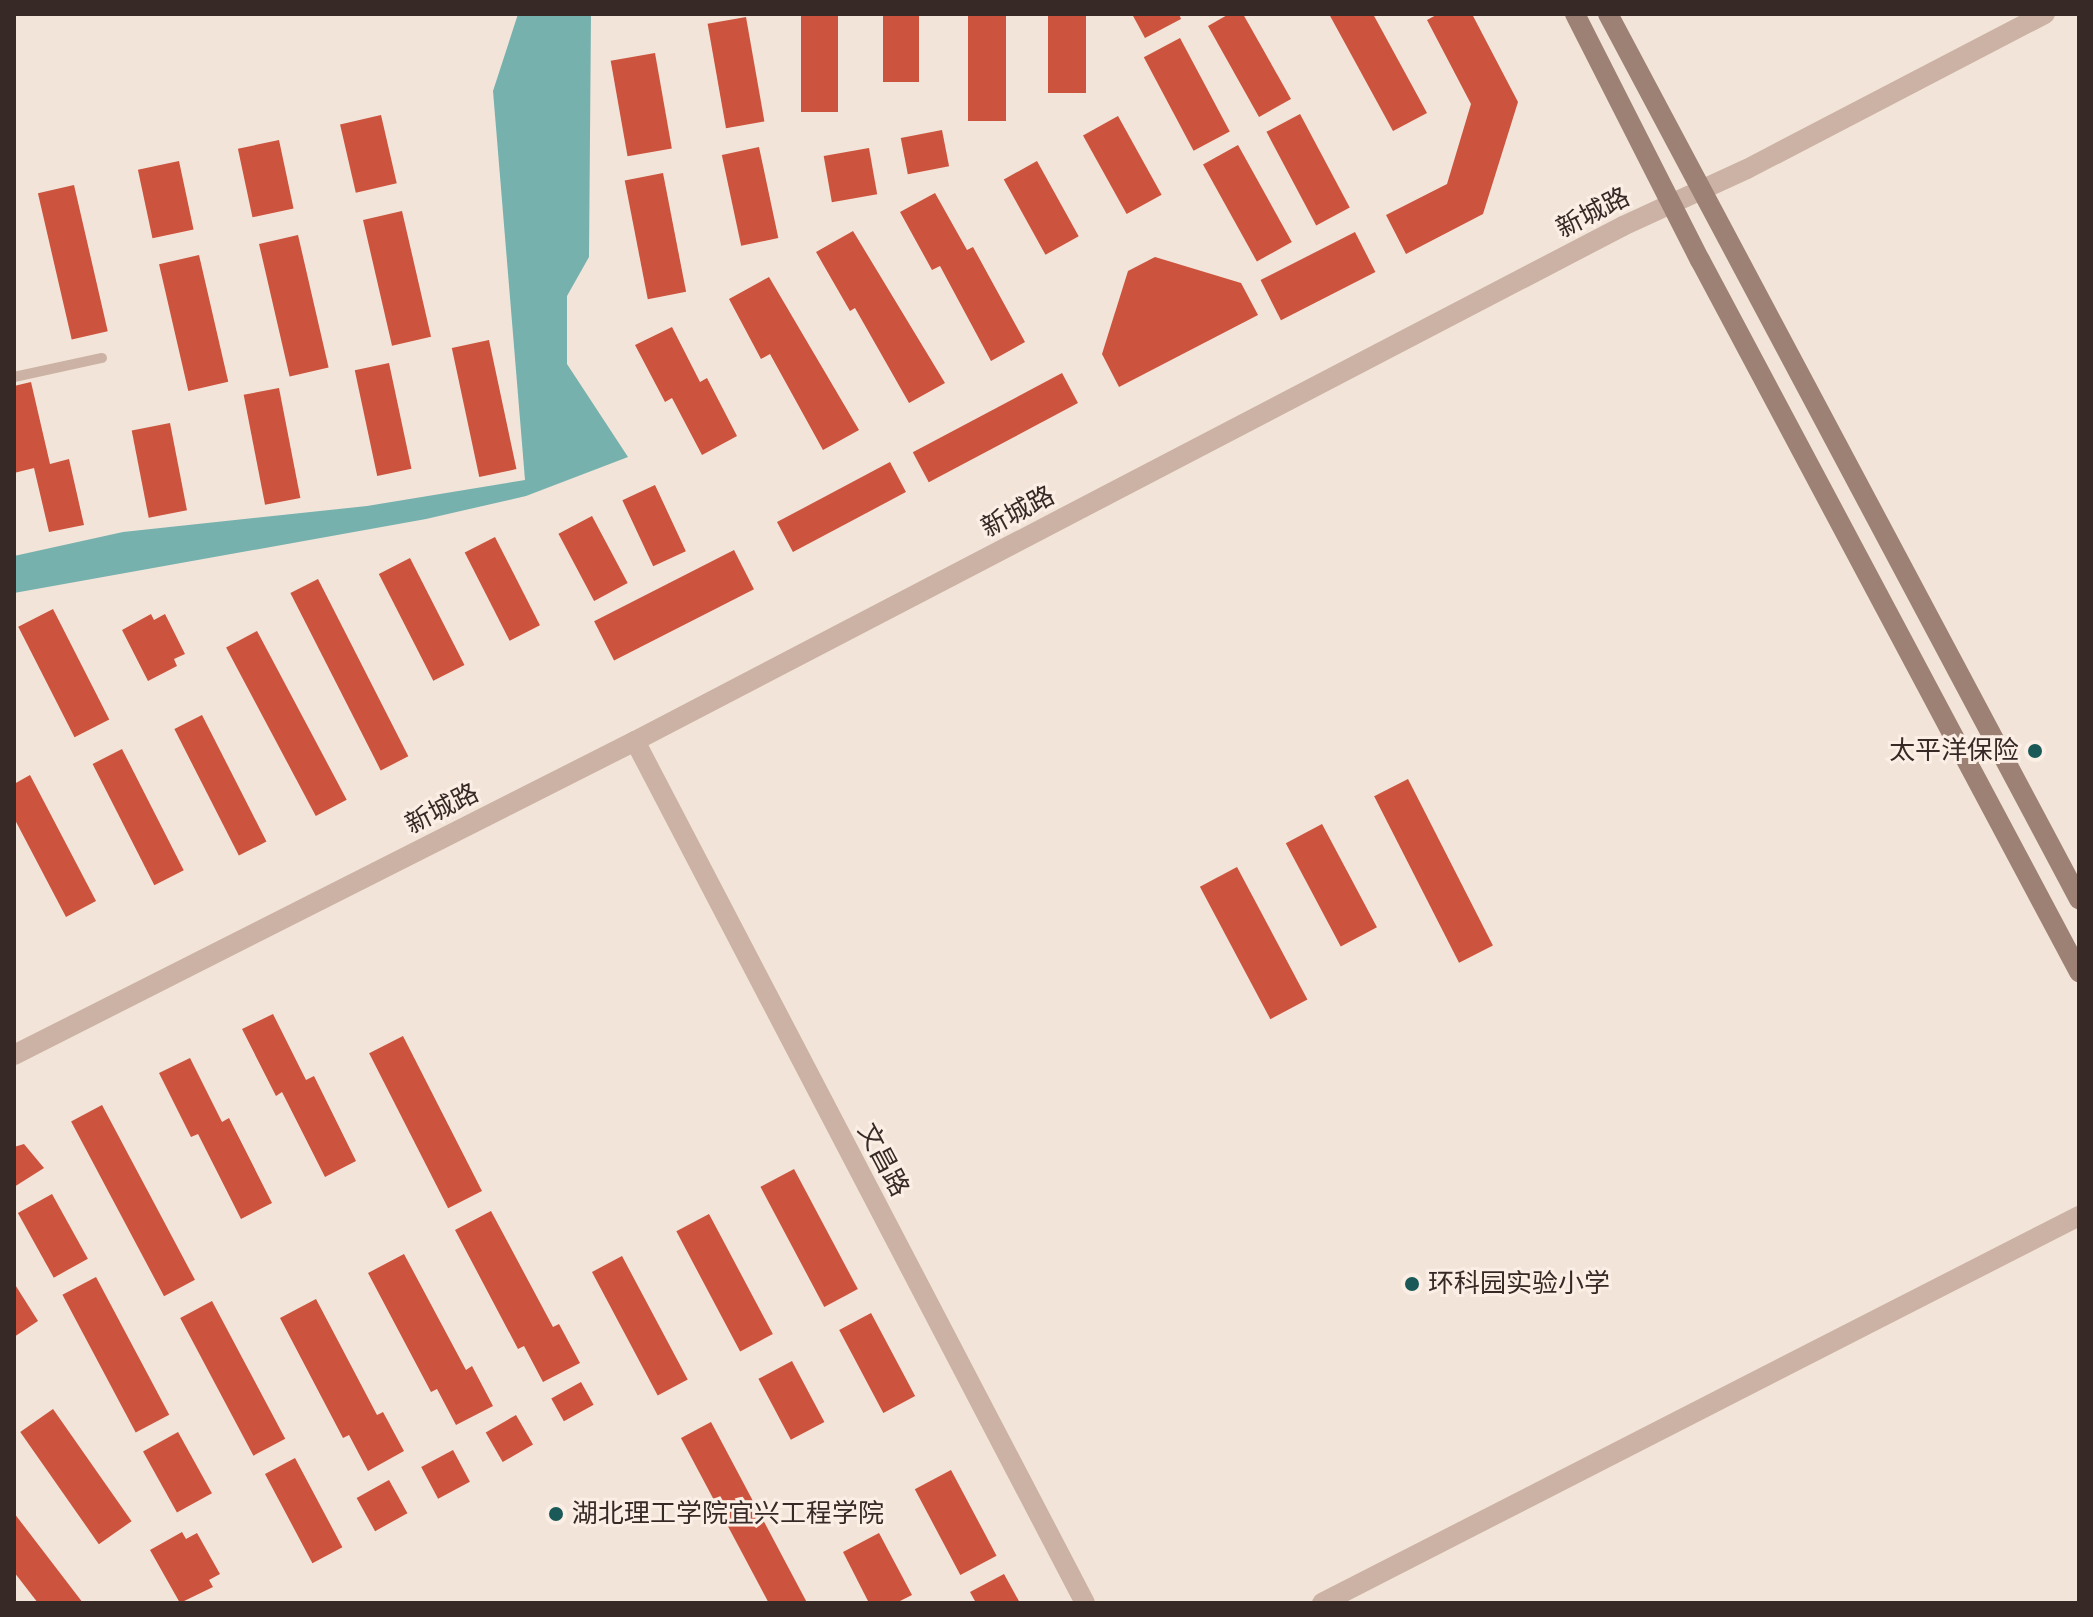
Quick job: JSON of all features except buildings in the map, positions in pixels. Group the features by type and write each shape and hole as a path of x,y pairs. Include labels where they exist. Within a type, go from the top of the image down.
{"main road":[{"path":"1575,14 1671,204 2079,972"},
{"path":"1608,14 1698,192 2079,899"}],"street":[{"name":"新城路","path":"14,1055 635,741 1671,204 2045,14"},
{"name":"文昌路","path":"635,741 1085,1603"},
{"path":"1322,1603 2079,1216"}],"lane":[{"path":"14,377 102,358"}],"water":[{"path":"518,14 591,14 589,257 567,296 567,364 628,457 526,496 426,519 14,593 14,556 123,532 367,506 525,480 493,91"}],"place":[{"name":"太平洋保险","path":"2035,751"},
{"name":"环科园实验小学","path":"1412,1284"},
{"name":"湖北理工学院宜兴工程学院","path":"556,1514"}]}
